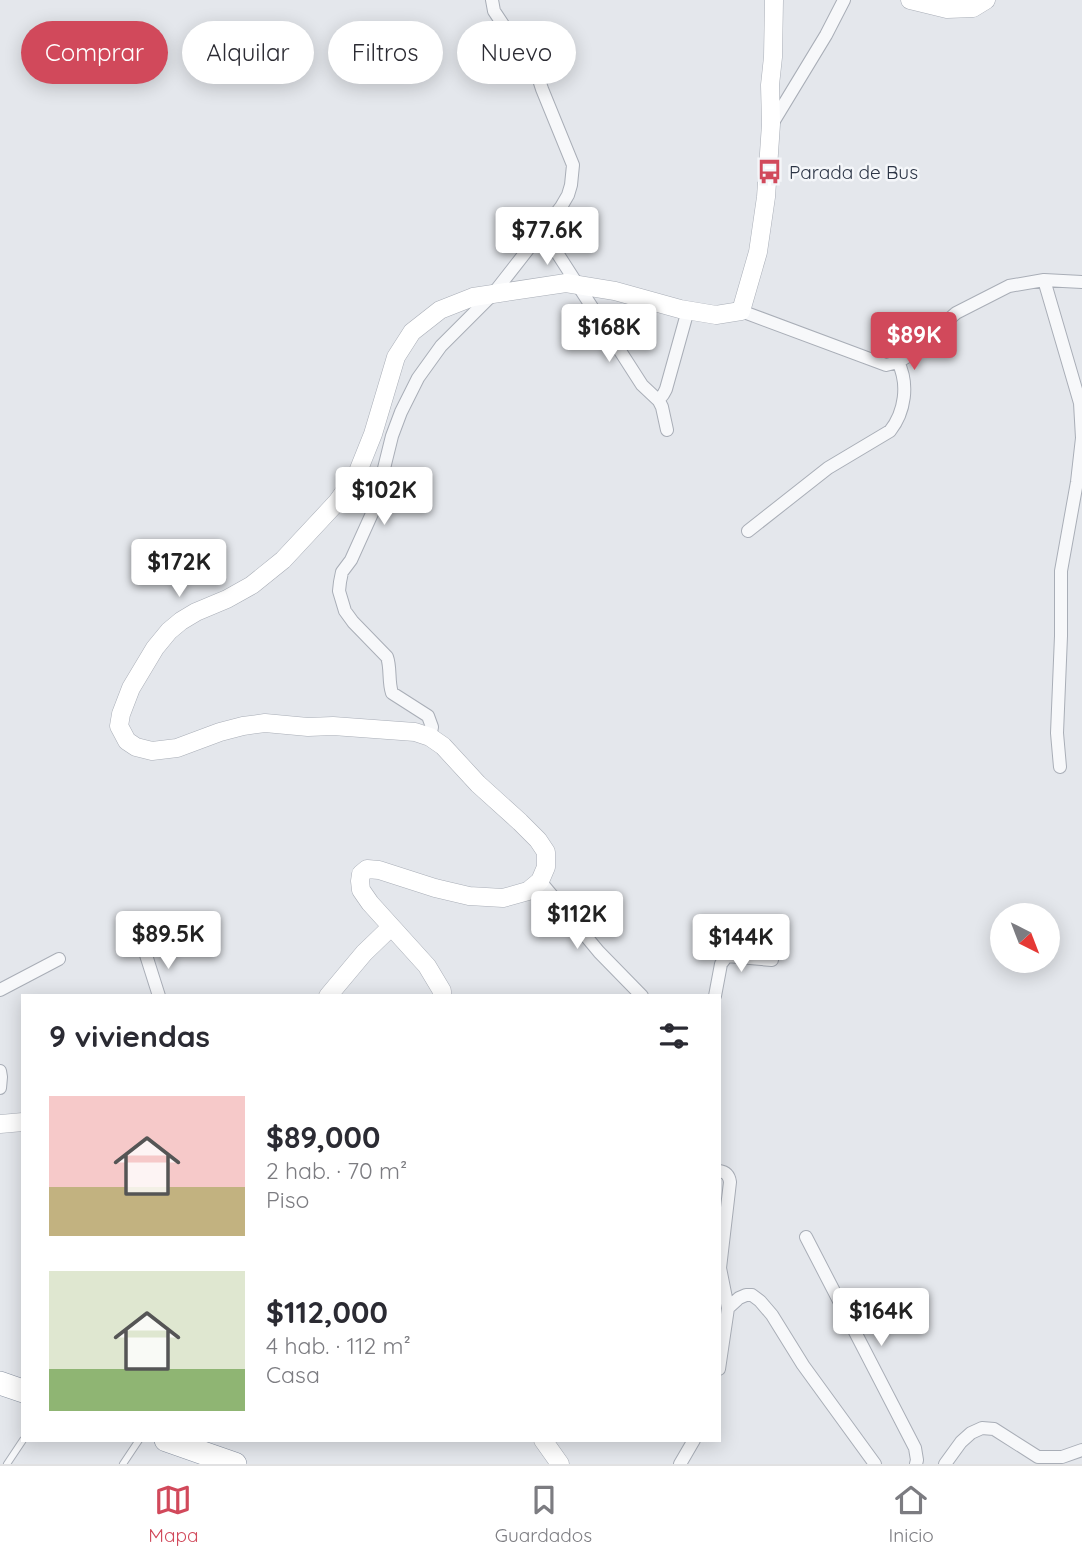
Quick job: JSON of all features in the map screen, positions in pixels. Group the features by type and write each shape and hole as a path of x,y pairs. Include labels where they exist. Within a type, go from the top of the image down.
{"highway":[{"path":"0,1383 21,1390"},
{"path":"172,1442 236,1464"}],"street":[{"path":"430,737 432,727 428,716 392,692 387,657 345,611 339,591 342,572 351,560 374,509 392,436 418,378 441,346 493,294 542,231 568,195 573,177 573,165 531,55 506,29 494,12 492,0"},
{"path":"741,311 758,252 766,197 774,0"},
{"path":"771,124 826,35 844,0"},
{"path":"910,0 947,9 973,8 986,0"},
{"path":"542,231 642,385 662,407 667,430"},
{"path":"1044,280 1080,403 1082,438 1061,571 1057,733 1060,767"},
{"path":"442,994 427,966 361,890 361,874 368,869 379,870 469,896 503,898 528,891 540,881 546,867 546,852 538,840 478,784 443,746 430,737 415,732 265,723 220,732 177,748 152,751 136,747 127,741 120,726 121,714 131,688 155,648 169,631 196,612 252,585 283,560 337,502 357,474 377,423 396,357 412,332 440,310 473,297 566,283 614,291 716,315 741,311 886,365 908,356 956,313 1009,286 1044,280 1082,282"},
{"path":"656,398 663,396 666,389 688,310"},
{"path":"748,531 828,468 890,431 901,413 905,384 904,373 898,362"},
{"path":"540,881 599,952 640,994"},
{"path":"330,994 391,927"},
{"path":"146,955 158,994"},
{"path":"715,994 721,964 727,956 772,960"},
{"path":"0,990 59,959"},
{"path":"0,1071 0,1088"},
{"path":"0,1124 21,1122"},
{"path":"721,1172 726,1173 730,1182 721,1259"},
{"path":"806,1237 915,1448 918,1460 916,1464"},
{"path":"721,1273 728,1308 721,1355"},
{"path":"728,1308 746,1295 752,1295 760,1301 875,1464"},
{"path":"945,1464 961,1442 982,1428 994,1429 1038,1457 1062,1457 1082,1450"},
{"path":"544,1442 560,1464"},
{"path":"680,1464 693,1442"}],"lane":[{"path":"7,1464 22,1442"},
{"path":"123,1464 138,1442"}],"place":[{"name":"Parada de Bus","path":"769,172"}]}
